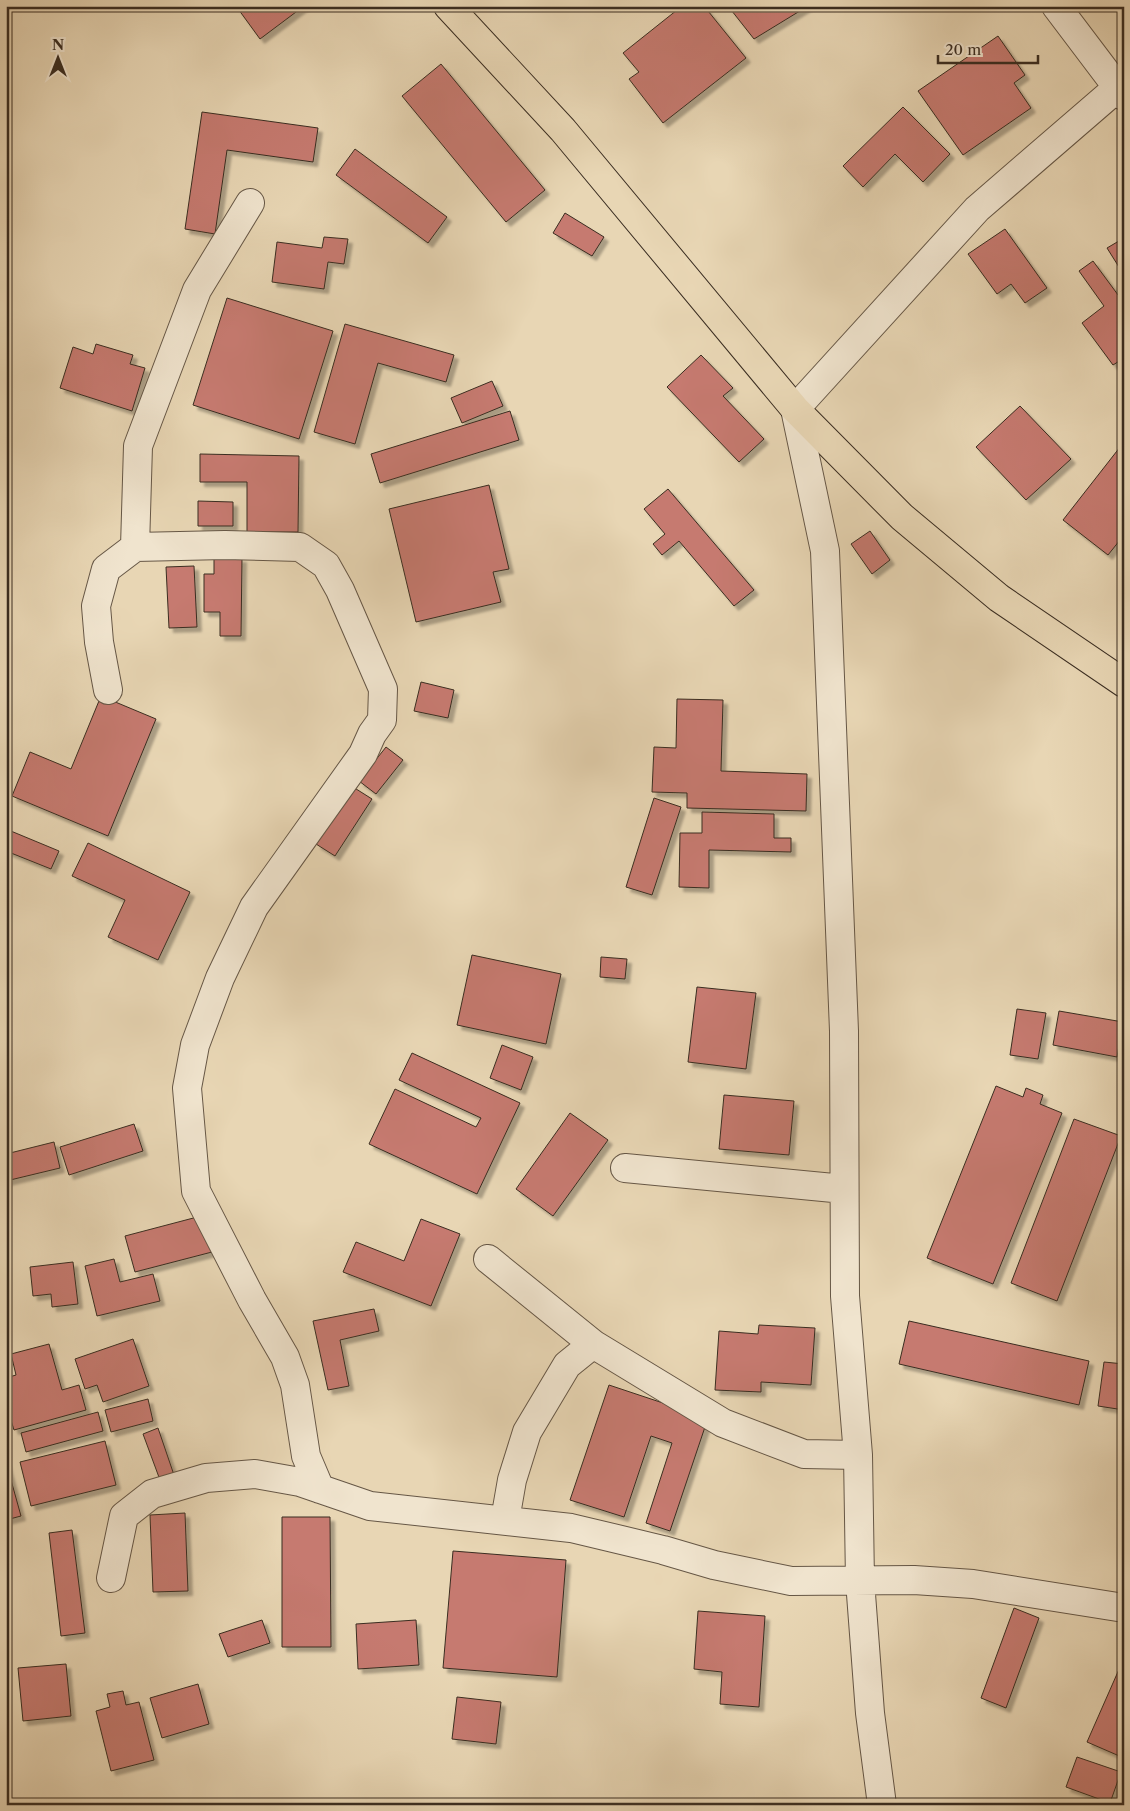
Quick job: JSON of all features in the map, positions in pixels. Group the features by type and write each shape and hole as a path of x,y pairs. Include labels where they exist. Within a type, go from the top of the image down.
{"main road":[{"path":"448,6 564,130 795,409 902,517 991,592 1124,683"}],"street":[{"path":"882,1805 870,1713 860,1581 858,1455 845,1296 844,1021 825,551 795,409 977,209 1121,89 1056,6"},
{"path":"135,547 138,446 197,290 250,203"},
{"path":"108,690 99,642 96,606 106,568 135,547 225,545 300,547 326,565 340,590 383,689 382,720 372,734 363,754 254,907 220,978 195,1045 186,1088 196,1191 252,1300 286,1357 296,1385 306,1456 320,1489"},
{"path":"625,1168 844,1189"},
{"path":"488,1259 593,1344 722,1423 804,1454 858,1455"},
{"path":"505,1520 512,1480 527,1432 567,1365 593,1344"},
{"path":"112,1578 124,1516 152,1494 206,1478 255,1474 300,1482 370,1506 571,1528 663,1550 714,1565 791,1581 914,1580 973,1584 1124,1608"}],"building":[{"path":"236,6 304,6 260,39"},
{"path":"682,6 704,6 746,58 663,123 629,79 639,72 623,53"},
{"path":"728,6 808,6 754,39"},
{"path":"998,36 1025,75 1014,83 1031,108 963,155 918,91"},
{"path":"441,64 545,190 506,222 402,96"},
{"path":"903,107 950,154 923,182 895,154 863,187 843,166"},
{"path":"202,112 318,128 313,162 227,150 215,234 185,229"},
{"path":"355,149 447,217 428,243 336,175"},
{"path":"565,213 604,237 592,256 553,233"},
{"path":"1005,229 1047,288 1025,303 1011,284 997,294 968,254"},
{"path":"324,237 348,239 344,264 328,262 324,289 272,282 277,242 322,248"},
{"path":"1124,238 1124,275 1107,248"},
{"path":"1093,261 1124,303 1124,358 1113,365 1082,323 1104,306 1079,271"},
{"path":"227,298 333,331 299,439 193,405"},
{"path":"345,324 454,355 446,382 378,363 355,444 314,432"},
{"path":"96,344 133,355 130,364 145,368 132,411 60,388 73,347 93,354"},
{"path":"701,355 733,388 723,396 764,439 739,462 667,387"},
{"path":"492,381 503,406 462,423 451,398"},
{"path":"1020,406 1071,459 1026,500 976,447"},
{"path":"510,411 519,440 380,483 371,454"},
{"path":"1124,442 1124,535 1108,555 1063,520"},
{"path":"200,454 299,456 298,532 247,532 247,482 200,482"},
{"path":"489,485 509,569 493,572 501,602 416,622 389,509"},
{"path":"668,489 754,590 734,606 679,541 662,555 653,544 665,534 644,509"},
{"path":"198,501 233,502 233,526 198,526"},
{"path":"870,531 890,560 872,574 851,544"},
{"path":"214,558 242,558 241,636 220,636 220,612 204,612 204,574 214,574"},
{"path":"194,566 197,627 169,628 166,567"},
{"path":"421,682 454,690 448,718 414,711"},
{"path":"101,696 156,719 108,836 12,796 30,752 71,769"},
{"path":"677,699 723,700 721,771 807,774 806,811 687,808 687,793 652,792 654,747 676,748"},
{"path":"386,747 403,760 376,794 359,781"},
{"path":"353,787 372,799 335,856 316,844"},
{"path":"654,798 681,807 652,895 626,887"},
{"path":"702,812 774,814 774,838 791,838 791,852 709,850 709,888 679,887 680,833 702,833"},
{"path":"6,829 59,851 51,869 6,851"},
{"path":"88,843 190,892 158,960 108,937 125,900 72,876"},
{"path":"472,955 561,974 546,1044 457,1025"},
{"path":"601,957 627,959 625,979 600,977"},
{"path":"697,987 756,993 746,1069 688,1062"},
{"path":"1017,1009 1046,1013 1038,1059 1010,1055"},
{"path":"1059,1011 1123,1022 1117,1057 1053,1045"},
{"path":"502,1045 533,1057 521,1090 490,1078"},
{"path":"412,1053 520,1103 477,1194 369,1144 395,1089 476,1127 481,1118 399,1080"},
{"path":"996,1086 1023,1097 1026,1088 1043,1095 1040,1104 1062,1113 993,1284 927,1258"},
{"path":"724,1095 794,1101 789,1155 719,1149"},
{"path":"570,1113 608,1140 553,1216 516,1189"},
{"path":"1074,1119 1121,1136 1057,1301 1011,1283"},
{"path":"134,1124 143,1151 69,1175 60,1147"},
{"path":"54,1142 60,1168 6,1181 6,1154"},
{"path":"201,1216 212,1252 135,1272 125,1236"},
{"path":"421,1219 460,1234 431,1306 343,1272 356,1242 404,1261"},
{"path":"114,1259 120,1282 153,1274 160,1301 97,1316 85,1266"},
{"path":"73,1262 78,1304 52,1307 51,1294 33,1296 30,1267"},
{"path":"374,1309 379,1331 340,1340 349,1386 328,1390 313,1321"},
{"path":"909,1321 1089,1361 1079,1405 899,1364"},
{"path":"759,1325 815,1328 811,1385 761,1382 761,1392 715,1390 719,1331 758,1334"},
{"path":"133,1339 149,1386 103,1402 97,1385 85,1389 75,1359"},
{"path":"49,1344 62,1390 79,1385 86,1410 14,1430 6,1404 6,1378 16,1375 11,1354"},
{"path":"1104,1362 1124,1364 1124,1410 1098,1406"},
{"path":"609,1385 708,1418 670,1531 646,1523 672,1443 651,1436 624,1517 570,1500"},
{"path":"148,1399 153,1421 111,1432 105,1410"},
{"path":"98,1412 103,1431 26,1452 21,1433"},
{"path":"158,1428 174,1475 160,1480 143,1434"},
{"path":"105,1441 116,1485 31,1506 20,1462"},
{"path":"6,1462 21,1516 6,1520"},
{"path":"185,1513 188,1591 153,1592 150,1515"},
{"path":"282,1517 330,1517 331,1647 282,1647"},
{"path":"72,1530 85,1633 61,1636 49,1533"},
{"path":"453,1551 566,1560 557,1677 443,1668"},
{"path":"1014,1608 1039,1618 1006,1708 981,1698"},
{"path":"698,1611 765,1616 759,1707 720,1704 722,1672 694,1669"},
{"path":"262,1620 270,1643 228,1657 219,1634"},
{"path":"416,1620 419,1665 358,1669 356,1624"},
{"path":"1124,1658 1124,1758 1087,1742"},
{"path":"66,1664 71,1716 23,1721 18,1668"},
{"path":"198,1684 209,1724 162,1738 150,1698"},
{"path":"123,1691 126,1705 139,1702 154,1760 111,1771 96,1711 110,1707 107,1694"},
{"path":"457,1697 501,1702 496,1744 452,1739"},
{"path":"1077,1757 1121,1772 1110,1803 1066,1787"}]}
